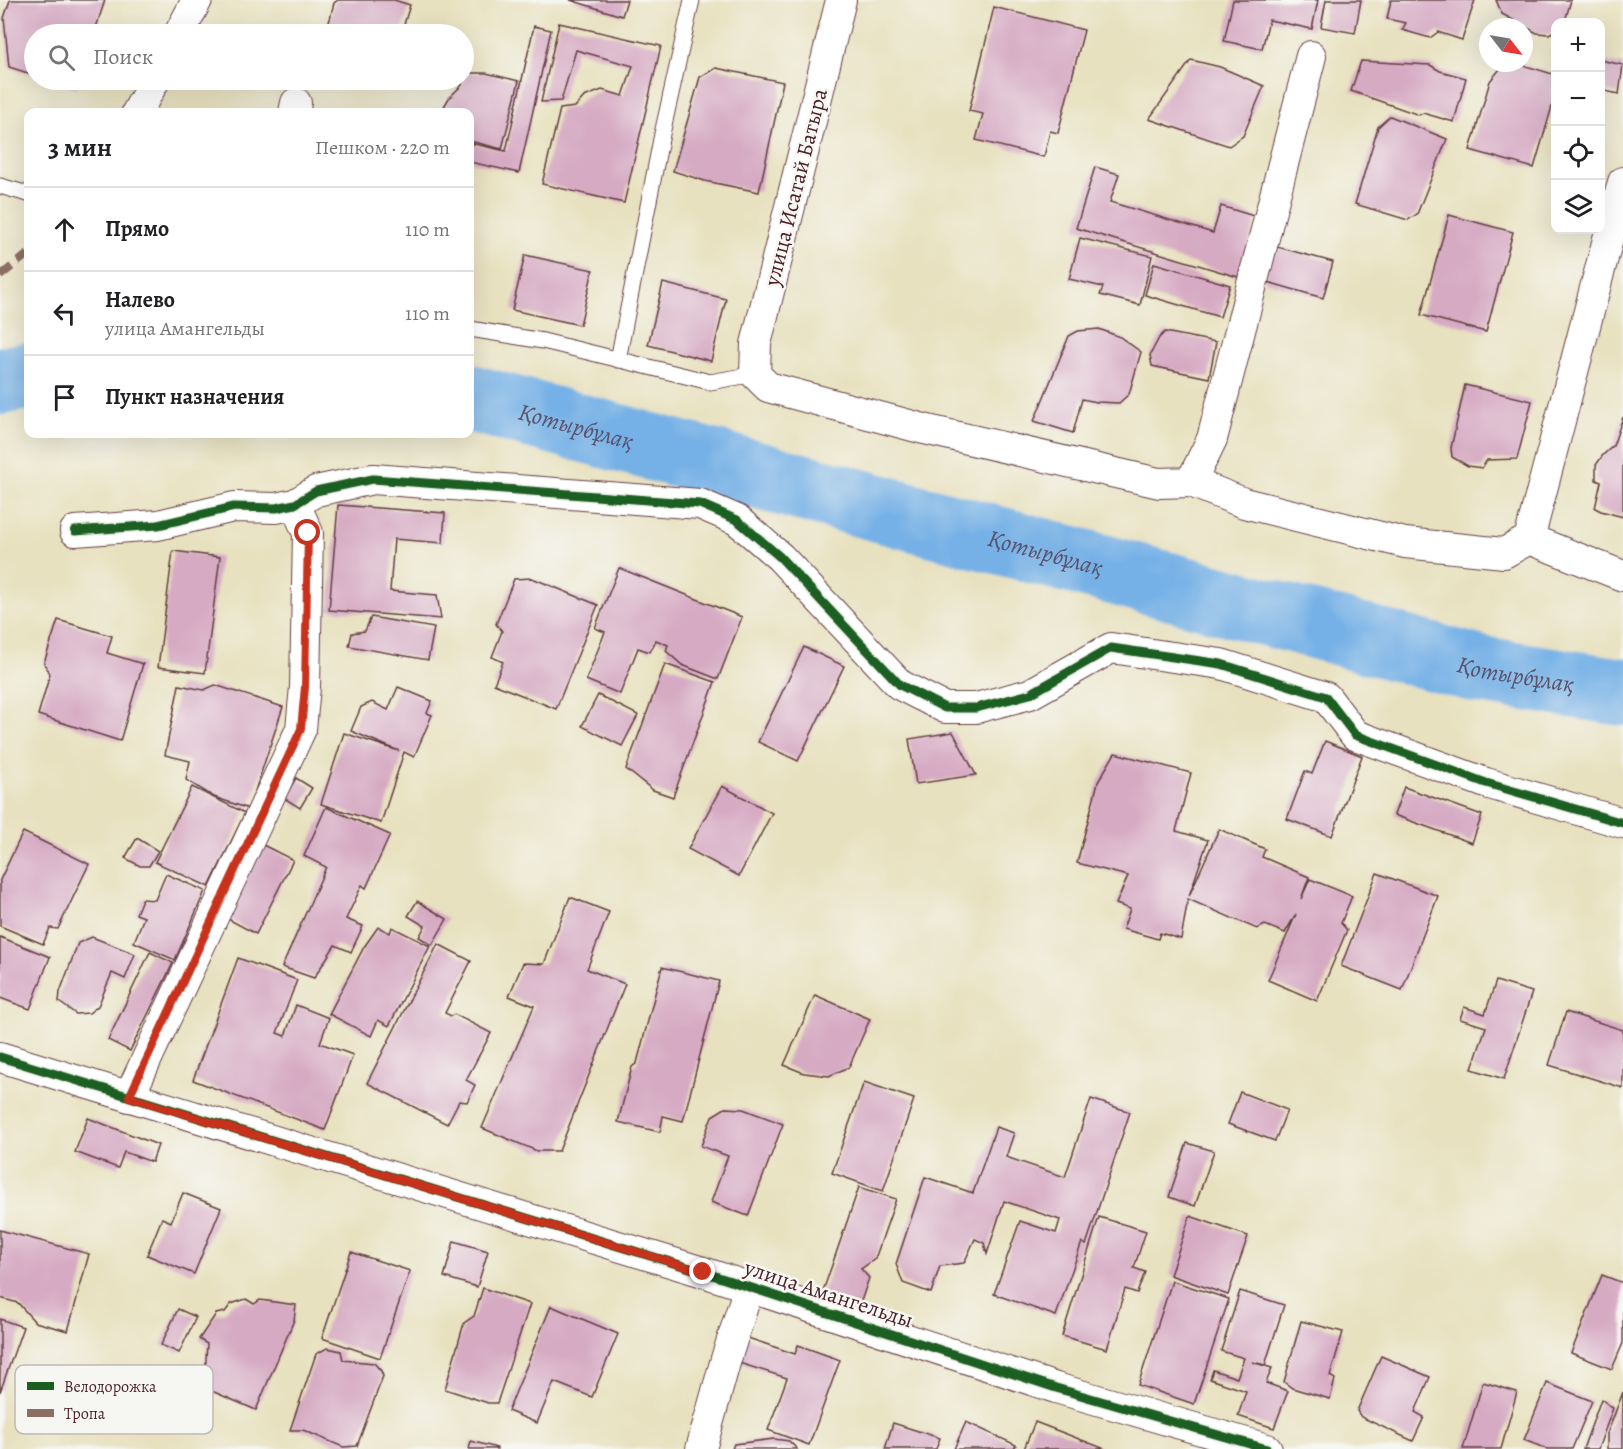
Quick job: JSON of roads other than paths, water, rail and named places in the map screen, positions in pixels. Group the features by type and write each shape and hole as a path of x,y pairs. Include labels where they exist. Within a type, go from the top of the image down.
{"street":[{"path":"184,24 197,0"},
{"name":"улица Исатай Батыра","path":"755,374 756,344 841,0"},
{"path":"1191,482 1212,438 1311,56"},
{"path":"139,108 149,90"},
{"path":"755,374 768,387 924,429 1159,483 1191,482 1244,503 1405,543 1504,553 1529,539 1623,182"},
{"path":"75,531 158,525 234,507 276,508 295,504 316,491 373,479 700,504 737,520 780,557 900,685 945,708 976,708 1030,694 1111,648 1221,664 1326,698 1355,735 1486,783 1623,823"},
{"path":"129,1097 301,729 305,687 308,533 295,504"},
{"path":"1529,539 1623,576"},
{"name":"улица Амангельды","path":"0,1057 749,1287 1056,1388 1267,1449"},
{"path":"701,1449 749,1287"}],"lane":[{"path":"618,360 662,134 692,0"},
{"path":"0,186 24,193"},
{"path":"474,330 543,342 710,382 755,374"}],"waterway":[{"name":"Қотырбұлақ","path":"0,381 24,377"},
{"name":"Қотырбұлақ","path":"474,399 1481,670 1623,692"}]}
